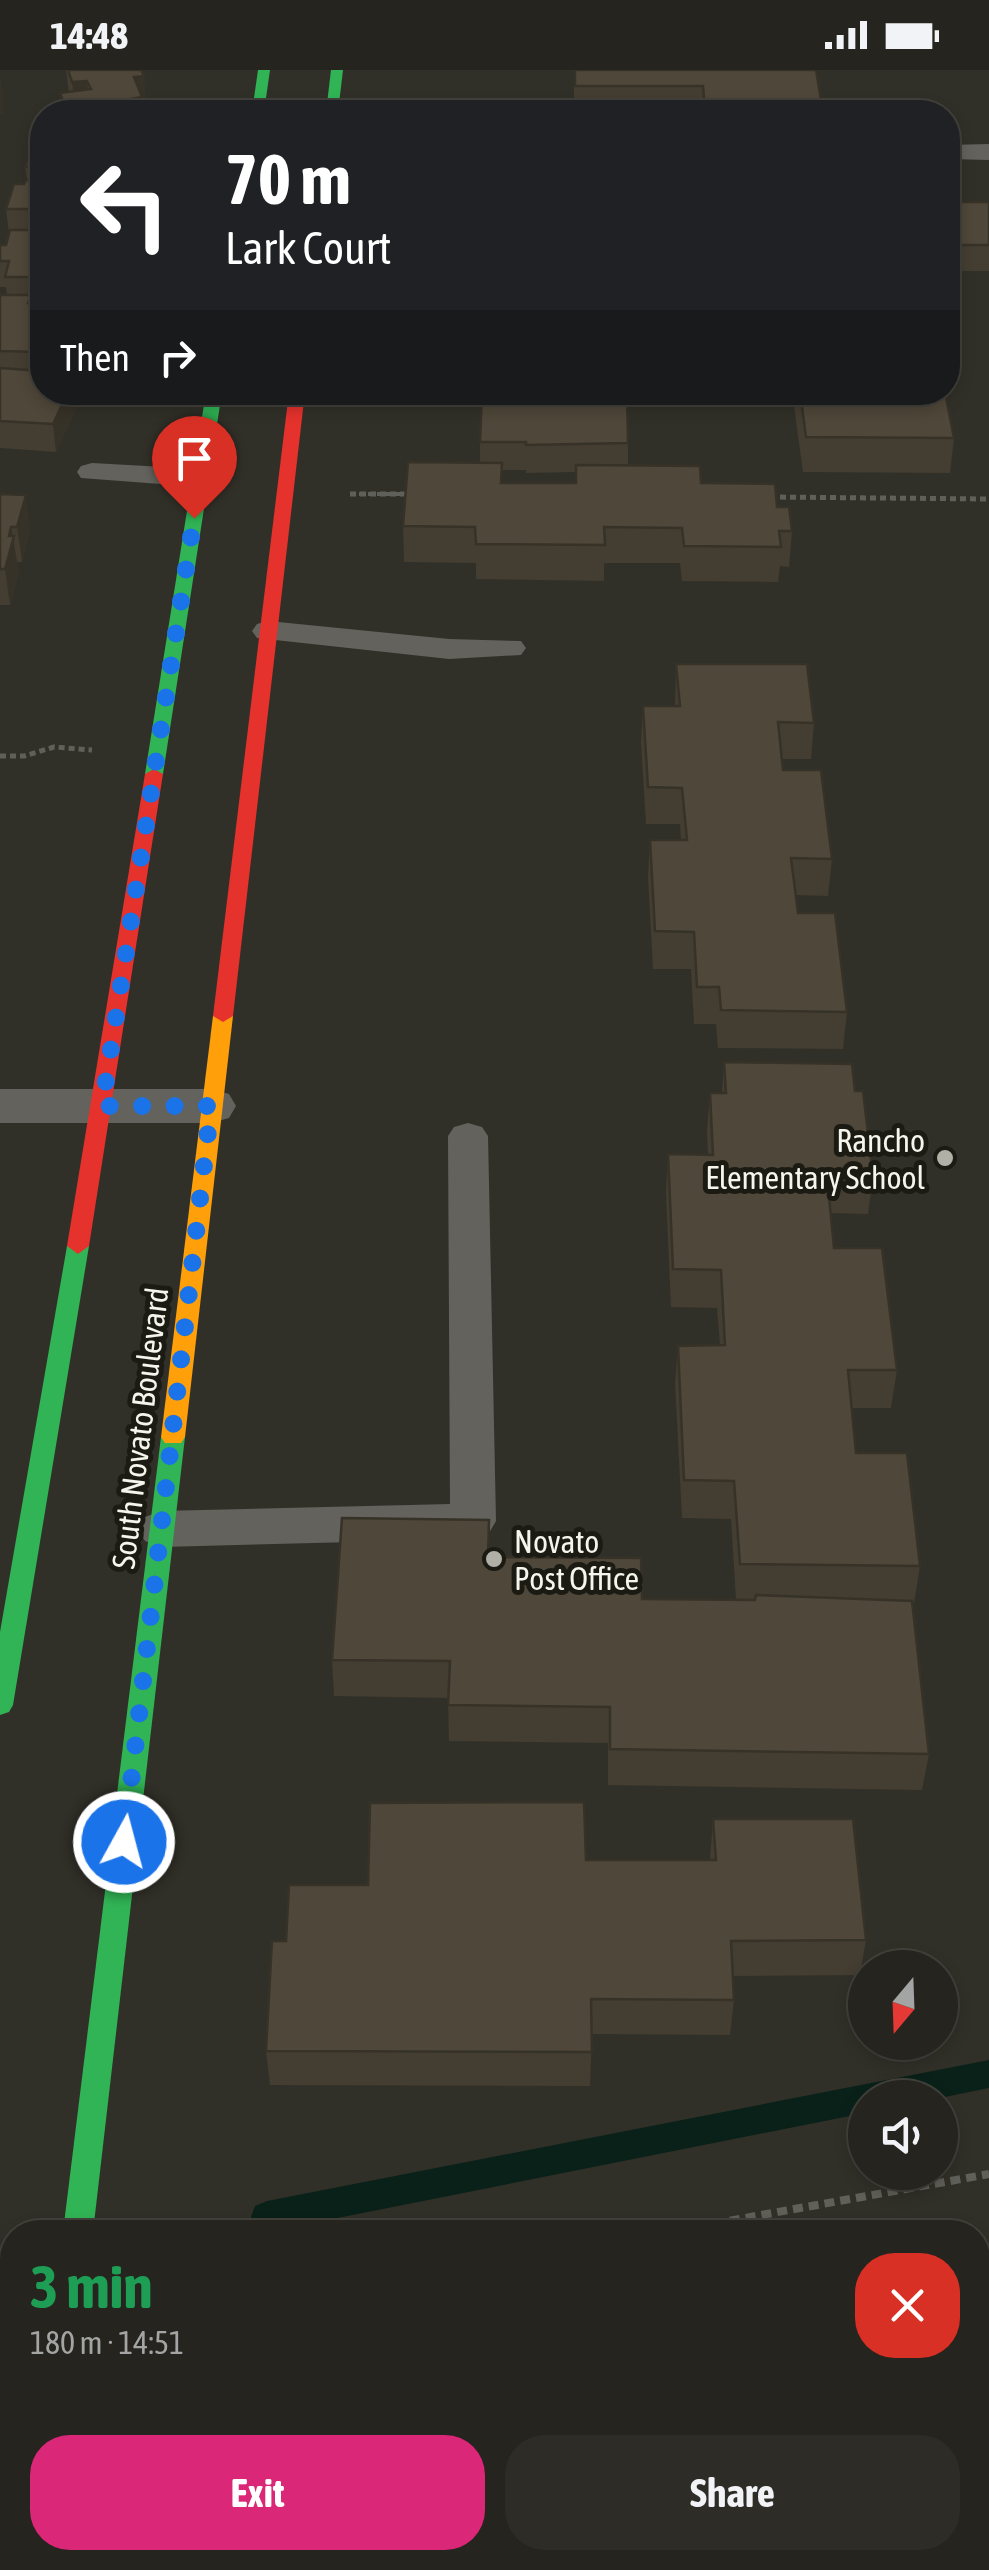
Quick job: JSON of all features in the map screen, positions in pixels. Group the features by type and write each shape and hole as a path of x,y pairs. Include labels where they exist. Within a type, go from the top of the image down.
{"main road":[{"path":"260,100 264,70"},
{"path":"333,100 337,70"},
{"path":"0,1705 102,1106 212,405"},
{"name":"South Novato Boulevard","path":"79,2220 295,405"}],"street":[{"path":"0,1106 211,1106"}],"lane":[{"path":"960,152 989,152"},
{"path":"92,472 200,478"},
{"path":"268,632 449,648 510,648"},
{"path":"161,1529 473,1520 468,1136"}],"path":[{"path":"285,492 422,494"},
{"path":"754,497 989,499"},
{"path":"0,756 24,756 54,747 157,754"},
{"path":"734,2220 989,2174"}],"building":[{"path":"68,70 141,70 144,76 134,77 142,97 131,100 63,100 60,93 91,89 87,81 72,82"},
{"path":"575,70 816,70 821,100 704,100 703,86 575,86"},
{"path":"30,180 30,209 6,209 14,184 24,184"},
{"path":"960,202 989,202 989,245 960,245"},
{"path":"10,230 30,230 30,277 5,277 9,261 0,261 0,245 6,245"},
{"path":"0,295 30,295 30,352 0,351"},
{"path":"0,368 30,370 30,405 62,405 53,424 0,421"},
{"path":"481,405 627,405 628,443 480,442"},
{"path":"802,405 948,405 954,438 806,437"},
{"path":"408,462 502,463 501,483 576,483 576,465 700,466 701,483 775,484 777,507 789,507 792,531 779,531 781,547 684,546 682,528 604,527 605,545 476,544 475,527 403,526"},
{"path":"0,494 26,495 17,527 11,527 9,536 14,536 5,569 0,569"},
{"path":"676,664 807,664 814,723 778,722 783,770 821,770 832,859 791,858 798,913 835,913 847,1012 721,1010 719,987 697,987 694,932 655,931 650,840 687,840 682,788 648,787 643,706 680,706"},
{"path":"724,1062 852,1064 855,1091 863,1091 873,1176 827,1176 834,1248 882,1248 897,1370 848,1370 856,1453 907,1453 920,1566 740,1564 734,1481 684,1480 678,1346 725,1345 721,1270 673,1269 668,1154 713,1155 710,1093 726,1093"},
{"path":"342,1518 489,1520 488,1557 641,1558 642,1599 755,1600 756,1595 912,1601 929,1754 610,1749 610,1707 448,1705 450,1661 332,1660"},
{"path":"584,1802 586,1860 716,1860 713,1819 853,1819 866,1940 731,1941 734,2000 591,1999 592,2052 266,2051 272,1941 286,1941 289,1885 368,1885 370,1803"}],"waterway":[{"path":"958,2080 989,2074"},
{"path":"267,2217 848,2101"}],"traffic: fast":[{"path":"260,100 264,70"},
{"path":"333,100 337,70"},
{"path":"154,774 212,405"},
{"path":"0,1705 78,1246"},
{"path":"79,2220 173,1437"}],"traffic: slow":[{"path":"173,1437 223,1016"}],"traffic: jam":[{"path":"223,1016 295,405"},
{"path":"78,1246 154,774"}],"place":[{"name":"Rancho Elementary School","path":"945,1158"},
{"name":"Novato Post Office","path":"494,1559"}],"route":[{"path":"124,1842 211,1106 102,1106 194,518"}]}
